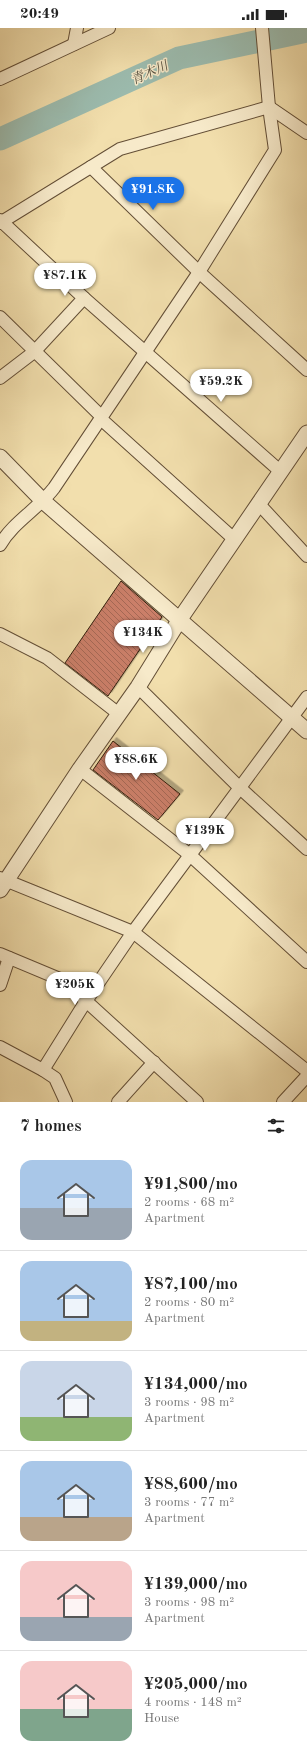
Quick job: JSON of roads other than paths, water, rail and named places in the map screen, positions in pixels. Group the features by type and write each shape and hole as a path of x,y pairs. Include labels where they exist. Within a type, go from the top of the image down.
{"street":[{"path":"74,44 77,28"},
{"path":"0,79 109,28"},
{"path":"0,545 6,534 43,501 101,418 199,272 275,150 262,35"},
{"path":"269,107 307,133"},
{"path":"269,107 120,149 1,221 84,298 280,471"},
{"path":"91,167 199,272 307,370"},
{"path":"0,378 34,352 84,298"},
{"path":"0,317 101,418 234,539"},
{"path":"307,433 258,502 180,619 138,687 2,883 133,932 307,1071"},
{"path":"0,457 43,501 307,731"},
{"path":"258,502 307,556"},
{"path":"0,634 47,658 119,714"},
{"path":"138,687 239,787 307,849"},
{"path":"43,1070 86,1001 133,932 307,697"},
{"path":"80,769 190,855 307,962"},
{"path":"0,986 5,956 67,982 197,1102"},
{"path":"0,1047 55,1078 66,1102"},
{"path":"118,1102 154,1062"},
{"path":"283,1102 307,1076"}],"waterway":[{"name":"青木川","path":"0,139 179,58 307,31"}]}
